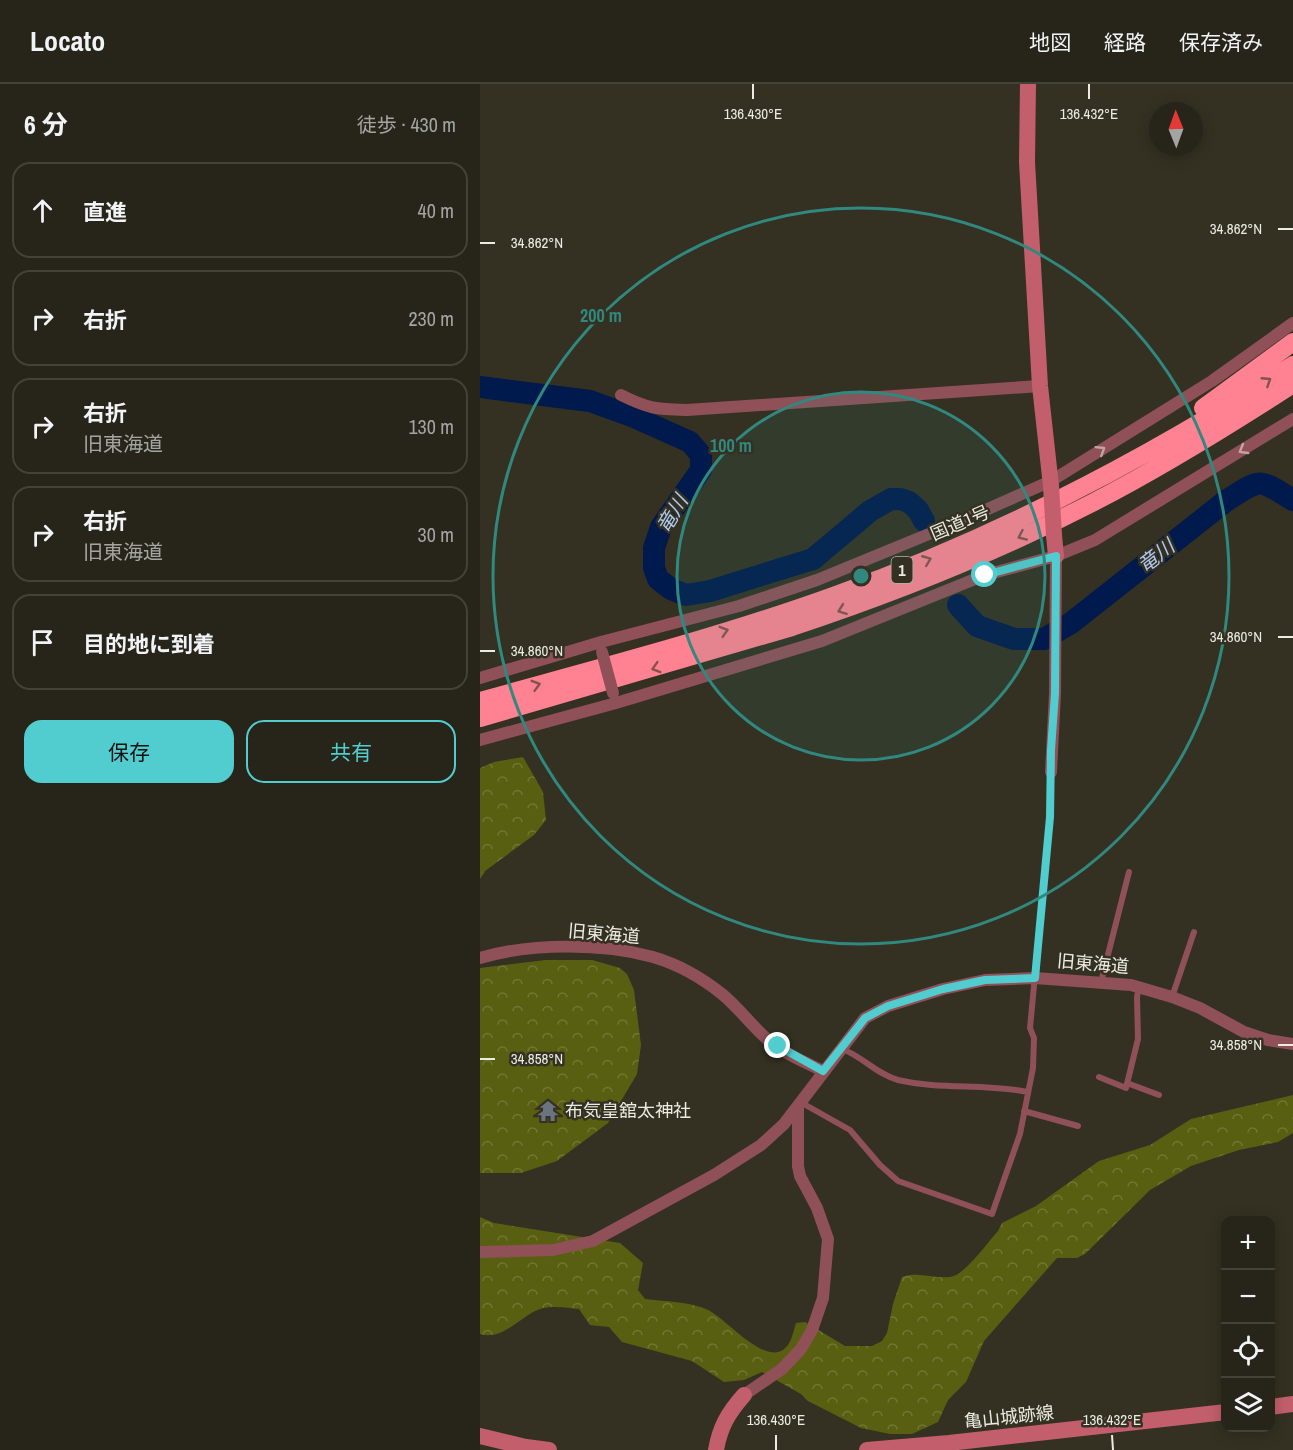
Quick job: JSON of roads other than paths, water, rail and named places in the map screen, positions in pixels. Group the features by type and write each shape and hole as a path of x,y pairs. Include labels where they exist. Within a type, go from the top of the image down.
{"highway":[{"path":"1293,342 1212,402 1095,474 1090,494 1120,499 1293,398"},
{"name":"国道1号","path":"480,718 664,666 839,611 988,552 1090,494 1293,364"},
{"name":"国道1号","path":"480,701 728,630 835,596 1090,494 1191,448 1293,384"}],"street":[{"path":"1028,84 1027,162 1040,386 1056,556 1056,648 1051,772"},
{"path":"480,678 602,647 817,580 1051,484 1212,381 1293,323"},
{"path":"621,395 658,410 687,410 1040,386"},
{"path":"480,740 614,698 822,640 985,575 1056,556 1095,540 1293,420"},
{"path":"602,647 614,698"},
{"name":"旧東海道","path":"480,958 529,949 565,948 615,950 654,957 678,967 722,994 769,1040 800,1060 823,1071 865,1018 888,1006 985,980 1035,978 1139,987 1172,996 1200,1008 1244,1032 1268,1040 1293,1044"},
{"path":"480,1252 553,1250 593,1241 714,1175 761,1145 800,1105 823,1071"},
{"path":"716,1450 718,1434 724,1420 744,1395 782,1370 801,1349 812,1330 823,1298 828,1239 817,1208 800,1176 798,1166 800,1105"},
{"path":"1275,1406 1293,1404"},
{"name":"亀山城跡線","path":"867,1450 961,1442 1221,1413"},
{"path":"480,1436 549,1450"}],"lane":[{"path":"800,1105 850,1130 871,1156 891,1177 898,1181 992,1214 1020,1134 1034,1068 1034,1038 1030,1028 1050,817 1051,772"},
{"path":"1100,982 1130,872"},
{"path":"1172,996 1194,932"},
{"path":"1099,1077 1126,1088 1138,1039 1137,996 1139,987"},
{"path":"841,1048 852,1052 885,1075 899,1080 936,1086 995,1088 1028,1092"},
{"path":"1127,1083 1159,1095"},
{"path":"1024,1111 1078,1126"}],"waterway":[{"name":"竜川","path":"480,387 590,401 634,417 690,442 701,455 701,470 661,527 654,548 654,568 658,579 671,589 686,595 710,591 813,559 870,511 891,499 909,502 918,510 924,521"},
{"name":"竜川","path":"958,605 977,626 1014,639 1044,639 1071,623 1227,500 1247,488 1260,484 1266,485 1293,500"}],"place":[{"name":"布気皇舘太神社","path":"548,1111"}]}
